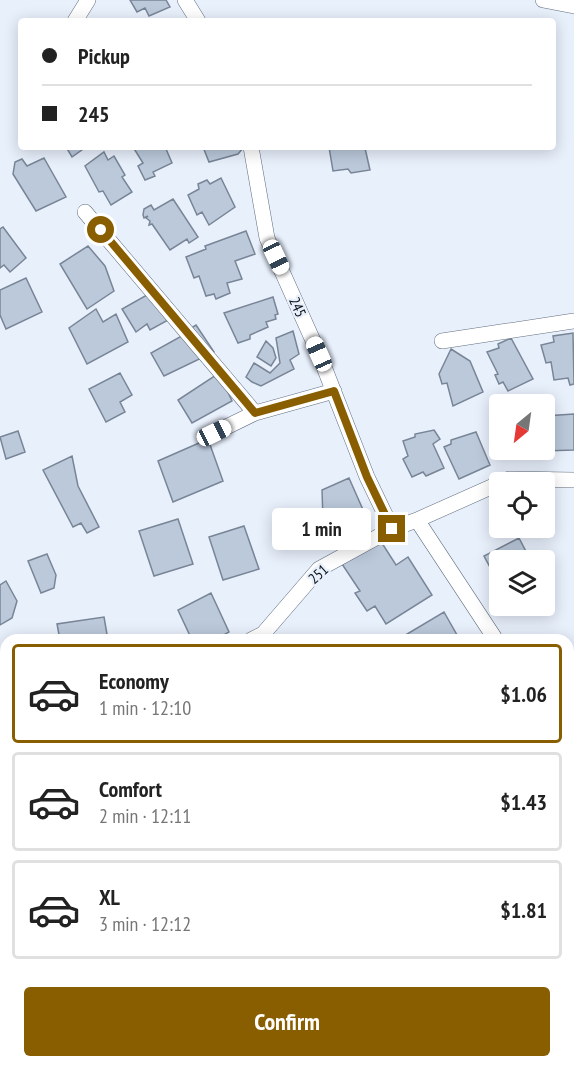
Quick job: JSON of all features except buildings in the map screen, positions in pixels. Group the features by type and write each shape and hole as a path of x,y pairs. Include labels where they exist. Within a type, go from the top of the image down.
{"street":[{"path":"77,18 88,0"},
{"path":"185,0 196,18"},
{"path":"543,0 574,6"},
{"name":"245","path":"252,150 267,238 334,391 367,477 392,529"},
{"path":"85,212 255,413"},
{"path":"442,341 574,321"},
{"path":"214,433 255,413 334,391"},
{"name":"251","path":"555,480 574,480"},
{"name":"251","path":"264,634 319,569 392,529 489,488"},
{"path":"417,520 492,634"}],"route":[{"path":"101,230 255,413 334,391 367,477 392,529"}]}
